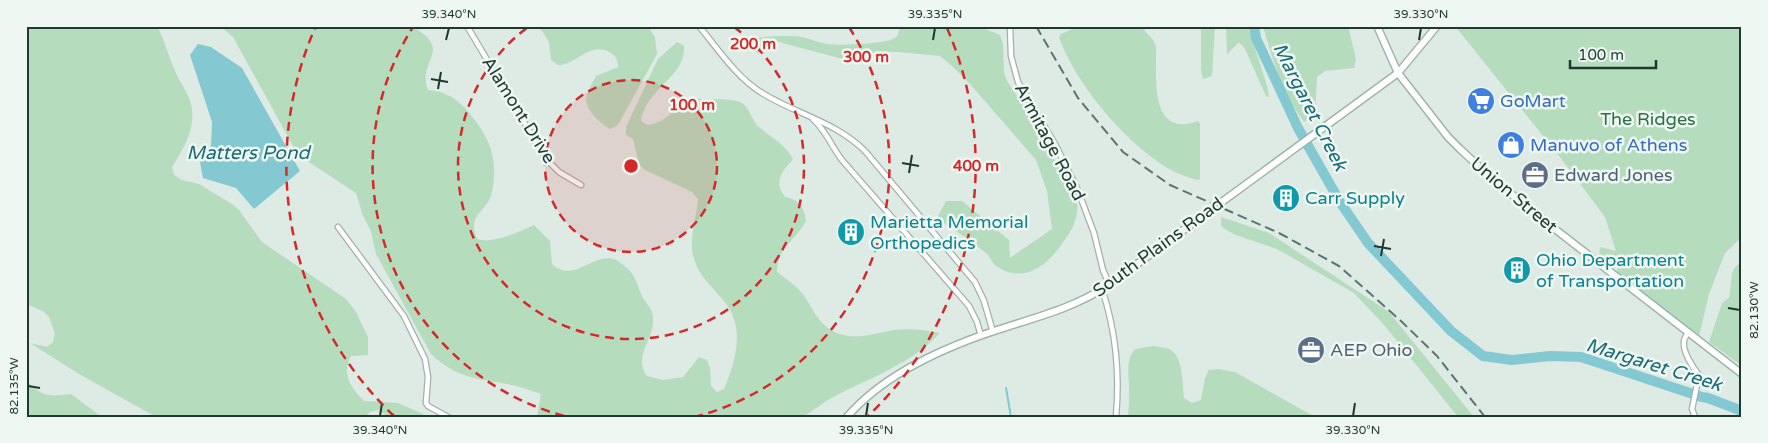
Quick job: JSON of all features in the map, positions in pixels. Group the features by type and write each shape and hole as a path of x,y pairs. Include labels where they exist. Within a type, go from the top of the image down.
{"main road":[{"name":"Union Street","path":"1377,26 1398,72 1448,137 1484,172 1742,374"},
{"name":"South Plains Road","path":"848,417 885,382 944,351 981,336 1078,303 1102,289 1398,72 1437,26"}],"street":[{"name":"Alamont Drive","path":"467,26 546,158 559,172 581,185"},
{"path":"699,26 742,77 755,89 836,129 865,151 975,282 984,301 993,332"},
{"name":"Armitage Road","path":"1010,26 1011,56 1018,82 1055,144 1077,188 1094,233 1103,270 1109,284"},
{"path":"810,117 824,130 836,152 847,166 969,306 981,336"},
{"path":"338,227 404,316 425,359 428,377 426,403 448,417"},
{"path":"1102,289 1112,321 1116,347 1118,378 1116,417"},
{"path":"1688,333 1684,340 1684,348 1694,370 1699,375 1692,409 1695,417"}],"green space":[{"path":"26,26 157,26 192,108 191,126 186,143 172,167 174,175 182,180 199,184 232,204 239,210 262,242 346,299 356,312 368,337 368,355 351,356 347,369 347,375 352,386 364,401 398,403 423,414 425,417 388,417 378,410 370,412 365,417 156,417 79,374 30,343 47,347 53,342 55,334 49,317 43,311 26,304"},
{"path":"220,26 411,26 424,34 431,42 433,49 427,71 428,90 447,94 461,105 483,132 491,150 494,180 490,199 476,218 474,224 477,239 498,239 534,225 550,241 552,264 560,269 567,271 575,270 606,258 618,261 633,275 641,294 653,314 653,326 642,361 647,376 663,380 683,377 699,357 707,360 710,368 711,386 717,392 724,389 732,369 737,336 736,325 727,305 703,277 693,255 693,235 698,199 692,192 645,170 639,164 633,139 626,135 626,127 658,59 677,42 684,46 683,57 679,66 650,100 644,110 641,121 648,125 661,121 689,98 737,101 745,105 759,127 786,149 793,159 780,177 781,191 785,197 800,204 806,221 780,256 777,272 802,293 821,321 836,333 852,336 906,329 940,333 929,344 904,362 835,396 803,417 537,417 541,394 515,386 466,376 449,368 431,354 376,254 371,231 363,216 356,193 298,155 233,37"},
{"path":"539,26 651,26 650,30 655,37 657,54 618,125 610,129 601,123 589,110 586,99 596,76 618,67 614,56 603,50 596,50 590,51 571,62 558,65 551,60 549,42"},
{"path":"900,26 978,26 1000,35 1003,44 1004,72 1007,81 1035,122 1077,203 1075,222 1070,233 1053,255 1039,267 1023,273 1005,271 995,265 981,249 937,218 946,201 962,201 1009,240 1010,258 1052,229 1047,191 1036,160 970,84 940,56 881,52 865,54 854,62 775,41 759,53 746,49 741,42 761,37 789,36 802,37 834,45 875,43 896,37"},
{"path":"1079,26 1141,26 1153,40 1156,46 1157,87 1163,113 1170,121 1182,124 1198,121 1200,124 1200,179 1197,180 1178,173 1158,162 1140,148 1106,114 1078,75 1059,37 1061,34"},
{"path":"1201,26 1215,26 1212,76 1203,79 1201,70"},
{"path":"1226,26 1248,26 1269,97 1266,96 1245,49 1239,42 1227,54"},
{"path":"1263,26 1348,26 1356,59 1354,68 1325,71 1317,77 1315,115 1304,122 1290,100 1279,76"},
{"name":"The Ridges","path":"1455,26 1742,26 1742,237 1725,253 1709,294 1698,341 1614,274 1619,267 1599,257 1600,247 1616,251 1605,217 1563,161"},
{"path":"1221,217 1269,233 1389,312 1474,417 1458,417 1385,326 1354,293 1277,249 1228,231 1221,226"},
{"path":"1742,262 1742,366 1709,342 1722,303 1729,298 1732,273 1737,265"},
{"path":"1153,346 1169,349 1174,353 1180,364 1184,398 1192,403 1201,400 1205,378 1209,370 1218,369 1235,372 1315,417 1128,417 1128,368 1130,358 1135,349"},
{"path":"26,379 36,389 46,394 71,394 102,417 26,417"}],"water":[{"name":"Matters Pond","path":"198,44 211,47 242,68 300,171 254,209 236,188 203,178 200,162 211,146 212,122 190,55"}],"waterway":[{"name":"Margaret Creek","path":"1254,26 1256,38 1298,128 1340,202 1368,243 1451,331 1483,356 1512,360 1550,356 1581,357 1708,398 1742,411"},
{"path":"1006,388 1011,417"}],"railway":[{"path":"1036,26 1078,98 1123,152 1170,185 1279,233 1339,266 1437,356 1485,417"}],"place":[{"name":"GoMart","path":"1481,101"},
{"name":"Manuvo of Athens","path":"1511,145"},
{"name":"Edward Jones","path":"1535,175"},
{"name":"Carr Supply","path":"1286,198"},
{"name":"Marietta Memorial Orthopedics","path":"851,232"},
{"name":"Ohio Department of Transportation","path":"1517,270"},
{"name":"AEP Ohio","path":"1311,350"}]}
